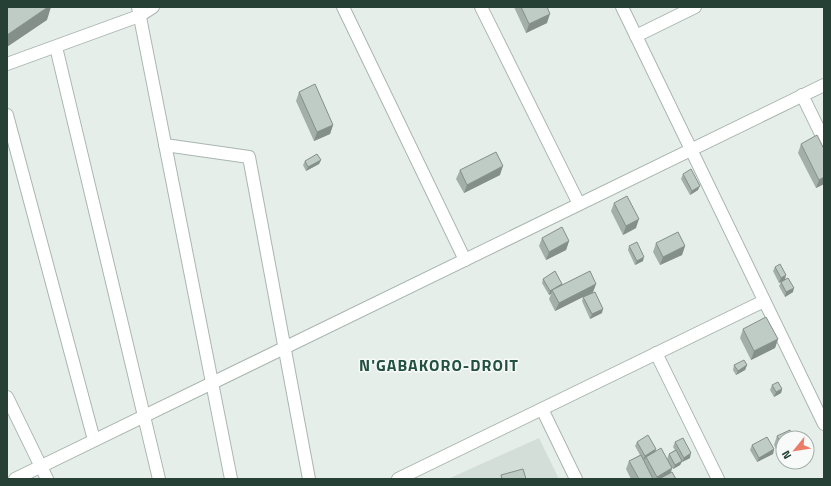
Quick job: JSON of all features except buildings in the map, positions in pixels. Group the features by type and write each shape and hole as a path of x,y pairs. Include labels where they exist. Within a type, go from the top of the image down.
{"street":[{"path":"7,64 56,47 153,7"},
{"path":"343,7 465,260"},
{"path":"481,7 579,204"},
{"path":"622,7 824,424"},
{"path":"636,36 695,7"},
{"path":"138,12 231,479"},
{"path":"56,47 159,479"},
{"path":"14,479 824,85"},
{"path":"802,95 824,140"},
{"path":"7,115 94,440"},
{"path":"164,145 249,157 309,479"},
{"path":"398,479 764,301"},
{"path":"656,353 718,479"},
{"path":"7,396 47,479"},
{"path":"542,409 576,479"}],"shaded area":[{"path":"539,438 559,479 448,479"}],"district":[{"name":"N'GABAKORO-DROIT","path":"439,365"}]}
